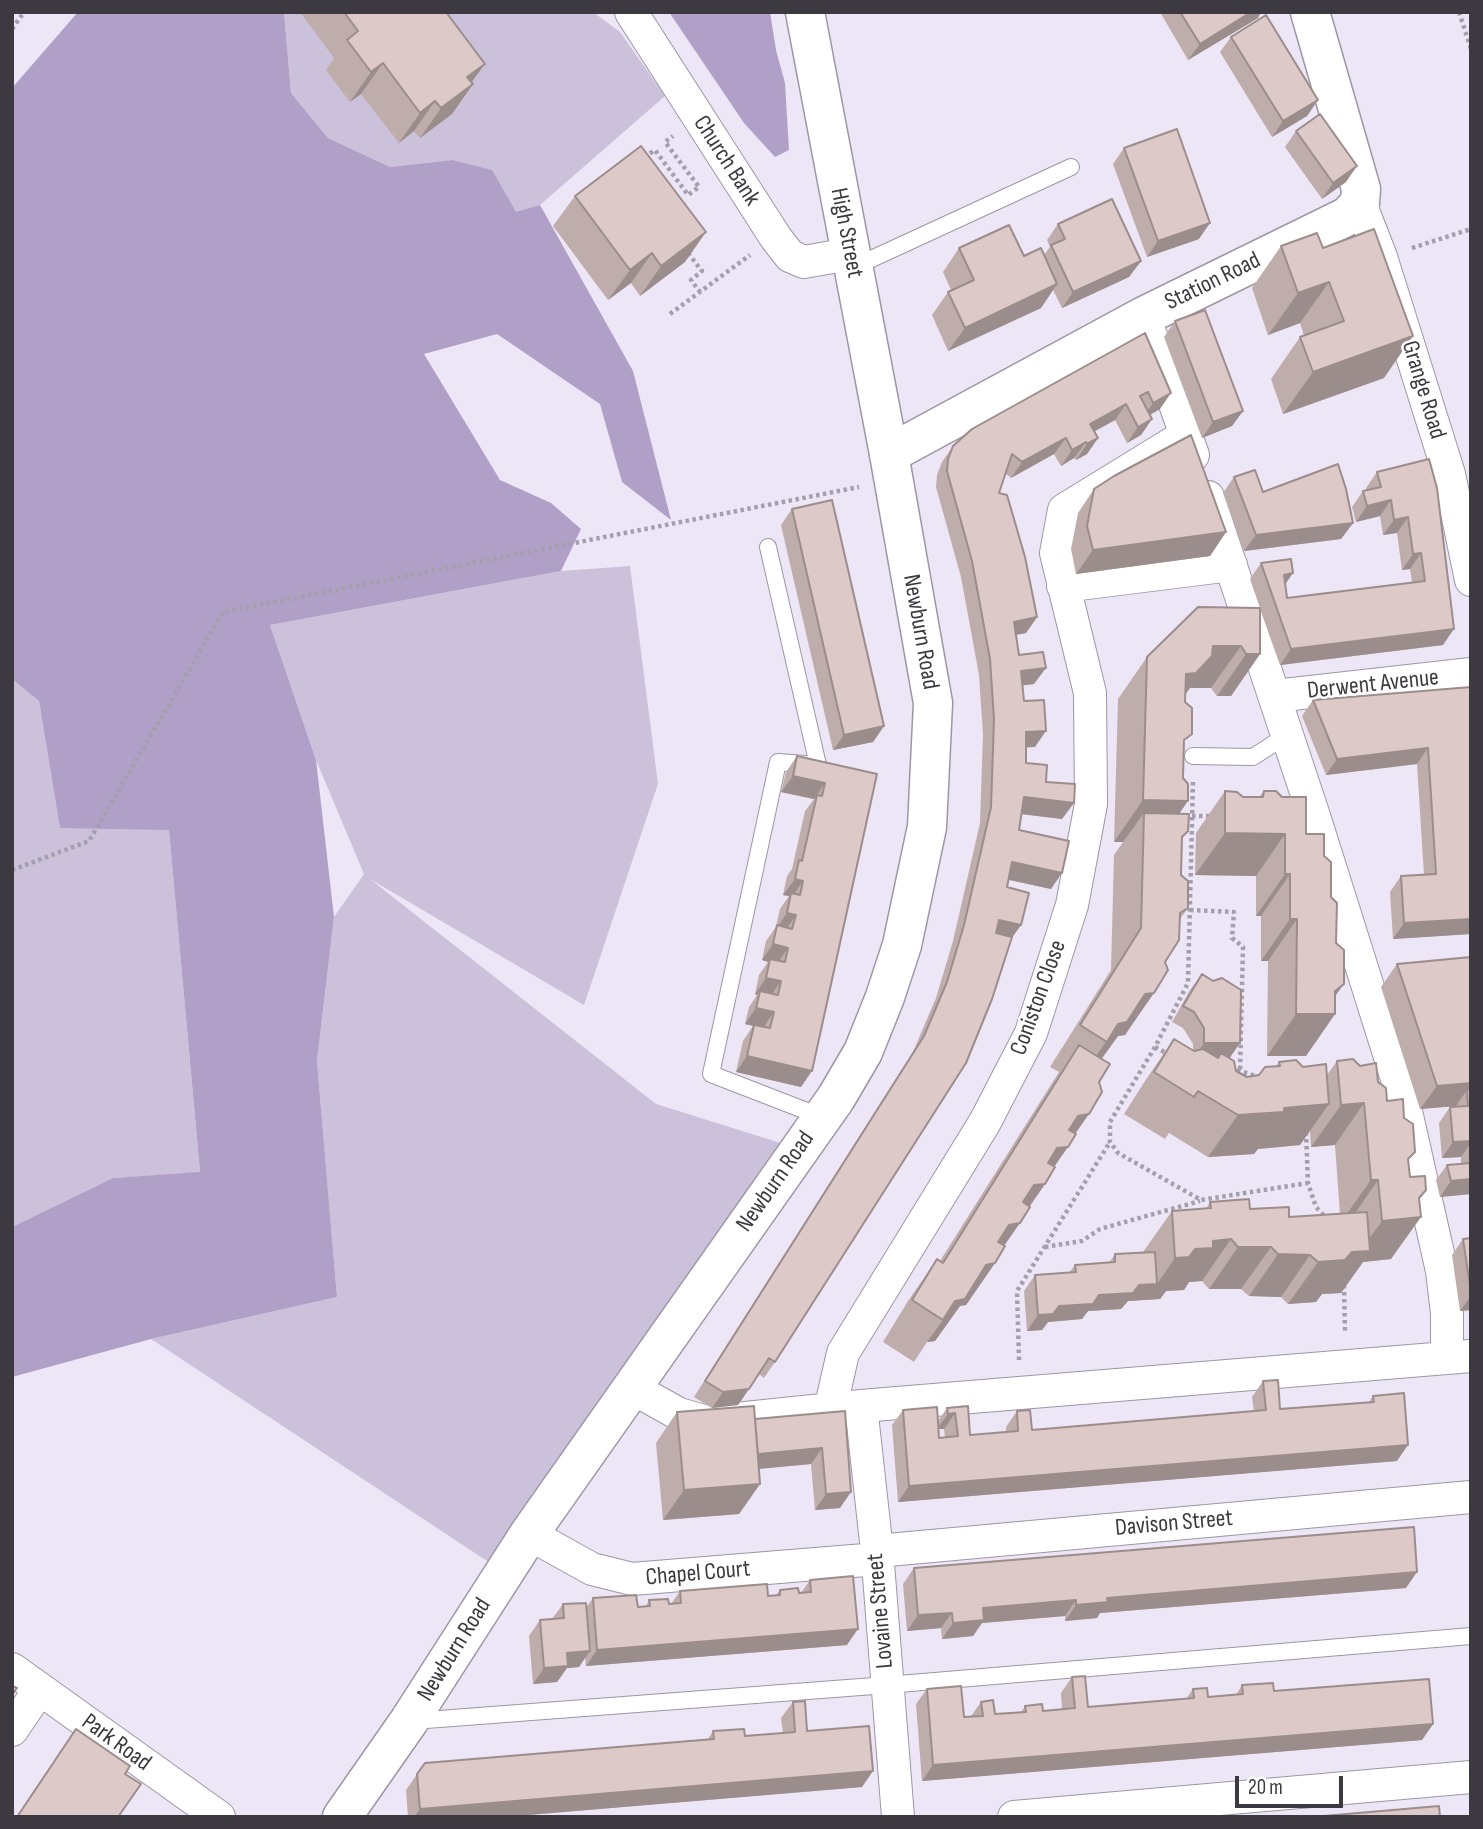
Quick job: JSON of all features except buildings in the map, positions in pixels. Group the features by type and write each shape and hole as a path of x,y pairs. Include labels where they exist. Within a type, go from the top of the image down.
{"main road":[{"name":"High Street","path":"805,12 889,454"},
{"path":"1310,12 1361,189 1360,203"},
{"name":"Station Road","path":"889,454 1144,316 1348,216 1360,203"},
{"name":"Newburn Road","path":"342,1817 409,1721 529,1534 822,1117 863,1052 886,998 902,944 927,827 933,704 889,454"}],"street":[{"name":"Church Bank","path":"631,12 790,256 804,262 851,261"},
{"name":"Grange Road","path":"1360,203 1381,257 1449,474 1471,580"},
{"path":"632,1388 679,1414 707,1422 1020,1392 1459,1356 1447,1313 1442,1271 1378,976 1287,735 1144,316"},
{"name":"Coniston Close","path":"830,1410 843,1353 985,1122 1031,1032 1072,905 1091,804 1090,693 1056,553 1065,510 1186,435"},
{"path":"1063,586 1231,565"},
{"name":"Derwent Avenue","path":"1275,696 1471,674"},
{"name":"Lovaine Street","path":"861,1406 877,1555 898,1817"},
{"name":"Davison Street","path":"877,1555 1471,1497"},
{"name":"Chapel Court","path":"529,1534 592,1569 632,1579 877,1555"},
{"name":"Park Road","path":"12,1669 219,1817"},
{"path":"12,1730 40,1689"},
{"path":"1014,1817 1471,1777"}],"lane":[{"path":"851,261 1071,167"},
{"path":"768,547 818,765 778,762 711,1074 822,1117"},
{"path":"1193,756 1253,757 1287,735"},
{"path":"409,1721 887,1685 1471,1636"}],"path":[{"path":"12,29 24,12"},
{"path":"1459,12 1471,49"},
{"path":"653,166 646,156 655,150 688,195 699,187 665,142 673,136 680,145"},
{"path":"1381,257 1471,229"},
{"path":"685,249 702,271 691,279 700,292"},
{"path":"670,314 752,254"},
{"path":"12,870 89,841 223,612 864,486"},
{"path":"1193,756 1188,983 1110,1122 1111,1142 1118,1153 1201,1200"},
{"path":"1192,816 1219,816"},
{"path":"1190,910 1234,912 1232,938 1243,947 1240,1070"},
{"path":"1154,1047 1178,1059"},
{"path":"1228,1071 1240,1070 1262,1078"},
{"path":"1306,1131 1308,1183 1316,1207 1333,1227"},
{"path":"1020,1392 1017,1291 1111,1142"},
{"path":"1044,1247 1082,1241 1100,1229 1201,1200 1308,1183"},
{"path":"1343,1275 1347,1365"}],"shaded area":[{"path":"78,12 284,12 291,93 328,138 390,167 452,160 492,170 516,212 540,205 633,371 671,520 622,482 600,404 497,334 424,354 500,480 551,503 581,529 561,571 270,625 316,760 334,917 317,1061 337,1297 151,1339 12,1377 12,1227 113,1178 200,1172 169,830 60,828 39,701 12,679 12,88"},
{"path":"284,12 593,12 620,32 665,96 540,205 517,213 452,160 390,167 328,138 291,93"},
{"path":"669,12 770,12 785,83 789,150 775,157 744,123"},
{"path":"630,566 658,784 584,1005 370,879 656,1104 787,1145 490,1563 151,1339 337,1297 317,1061 334,917 364,874 316,760 270,625 561,571"},
{"path":"12,679 39,701 60,827 169,829 200,1173 113,1178 12,1227"}]}
